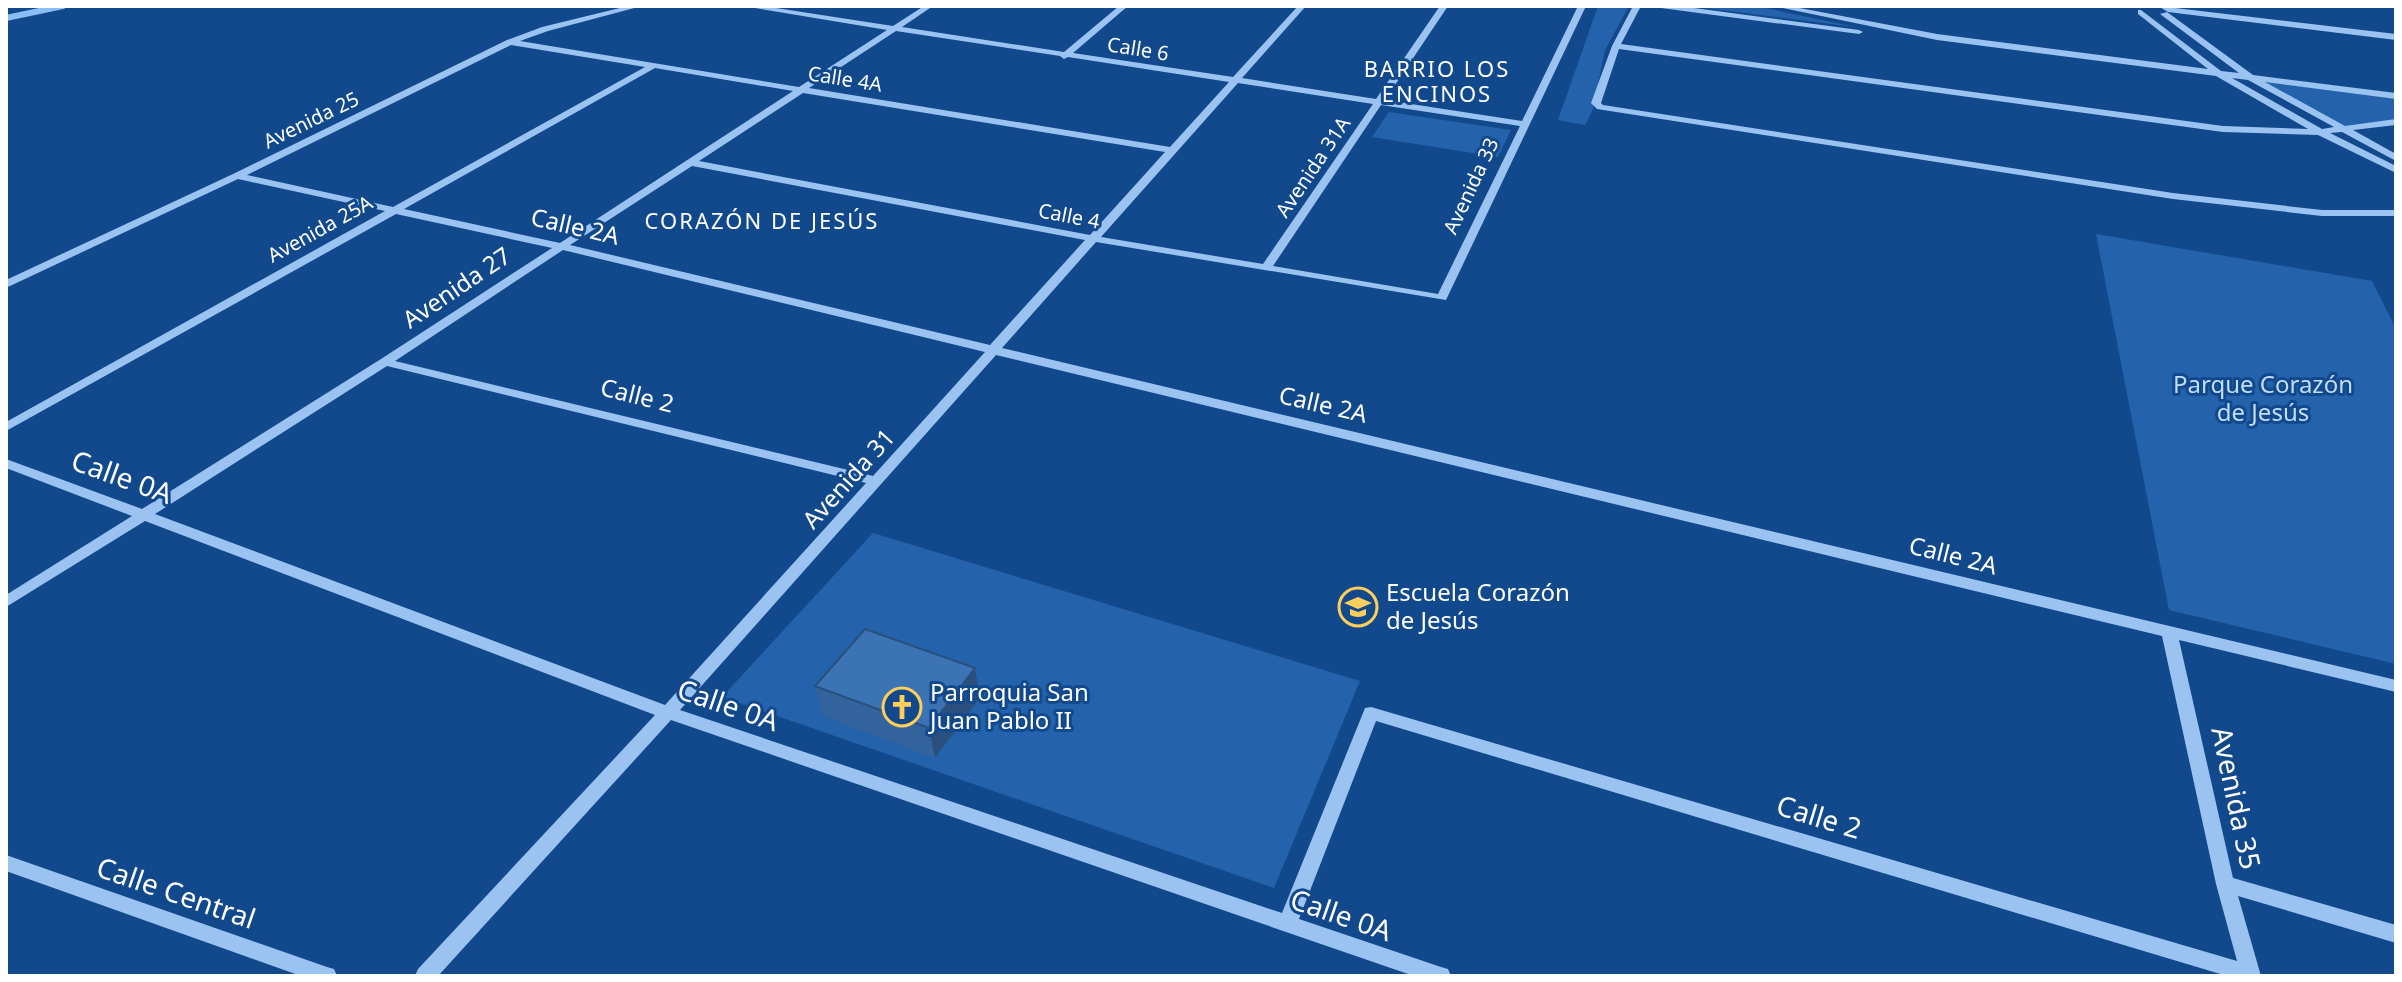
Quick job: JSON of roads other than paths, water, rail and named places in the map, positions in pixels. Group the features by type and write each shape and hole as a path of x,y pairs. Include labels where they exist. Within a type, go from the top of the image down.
{"street":[{"name":"Avenida 25","path":"6,284 237,176 510,42 545,29 638,6"},
{"name":"Calle 6","path":"747,6 898,27 1236,83 1525,124"},
{"name":"Avenida 27","path":"6,602 385,362 929,6"},
{"path":"1064,56 1124,6"},
{"name":"Avenida 31","path":"425,976 668,713 1302,6"},
{"name":"Avenida 31A","path":"1266,268 1444,6"},
{"name":"Avenida 33","path":"1442,298 1582,6"},
{"path":"1637,6 1616,46 1596,103 1607,109 2173,196 2322,213 2396,213"},
{"path":"1661,6 2396,96"},
{"path":"1777,6 1938,40"},
{"path":"2130,7 2141,12 2221,75 2320,132 2396,170"},
{"path":"2141,12 2165,10 2396,37"},
{"path":"2165,10 2253,79 2396,158"},
{"name":"Calle 4A","path":"510,42 1174,151"},
{"path":"1616,46 2170,124 2320,132 2396,122"},
{"name":"Avenida 25A","path":"6,427 653,66"},
{"name":"Calle 4","path":"689,162 1095,239 1442,298"},
{"name":"Calle 2A","path":"237,176 559,246 996,349 2396,686"},
{"name":"Calle 2","path":"385,362 877,481"},
{"name":"Calle 0A","path":"6,463 148,514 668,713 1441,976"},
{"name":"Avenida 35","path":"2169,631 2225,884 2251,975"},
{"name":"Calle 2","path":"1287,924 1371,713 2251,975"},
{"name":"Calle Central","path":"6,863 327,976"},
{"path":"2225,884 2396,934"}],"waterway":[{"path":"6,18 63,6"}],"place":[{"name":"Escuela Corazón de Jesús","path":"1358,607"},
{"name":"Parroquia San Juan Pablo II","path":"902,707"}],"district":[{"name":"BARRIO LOS ENCINOS","path":"1437,82"},
{"name":"CORAZÓN DE JESÚS","path":"762,221"}],"park label":[{"name":"Parque Corazón de Jesús","path":"2263,399"}]}
